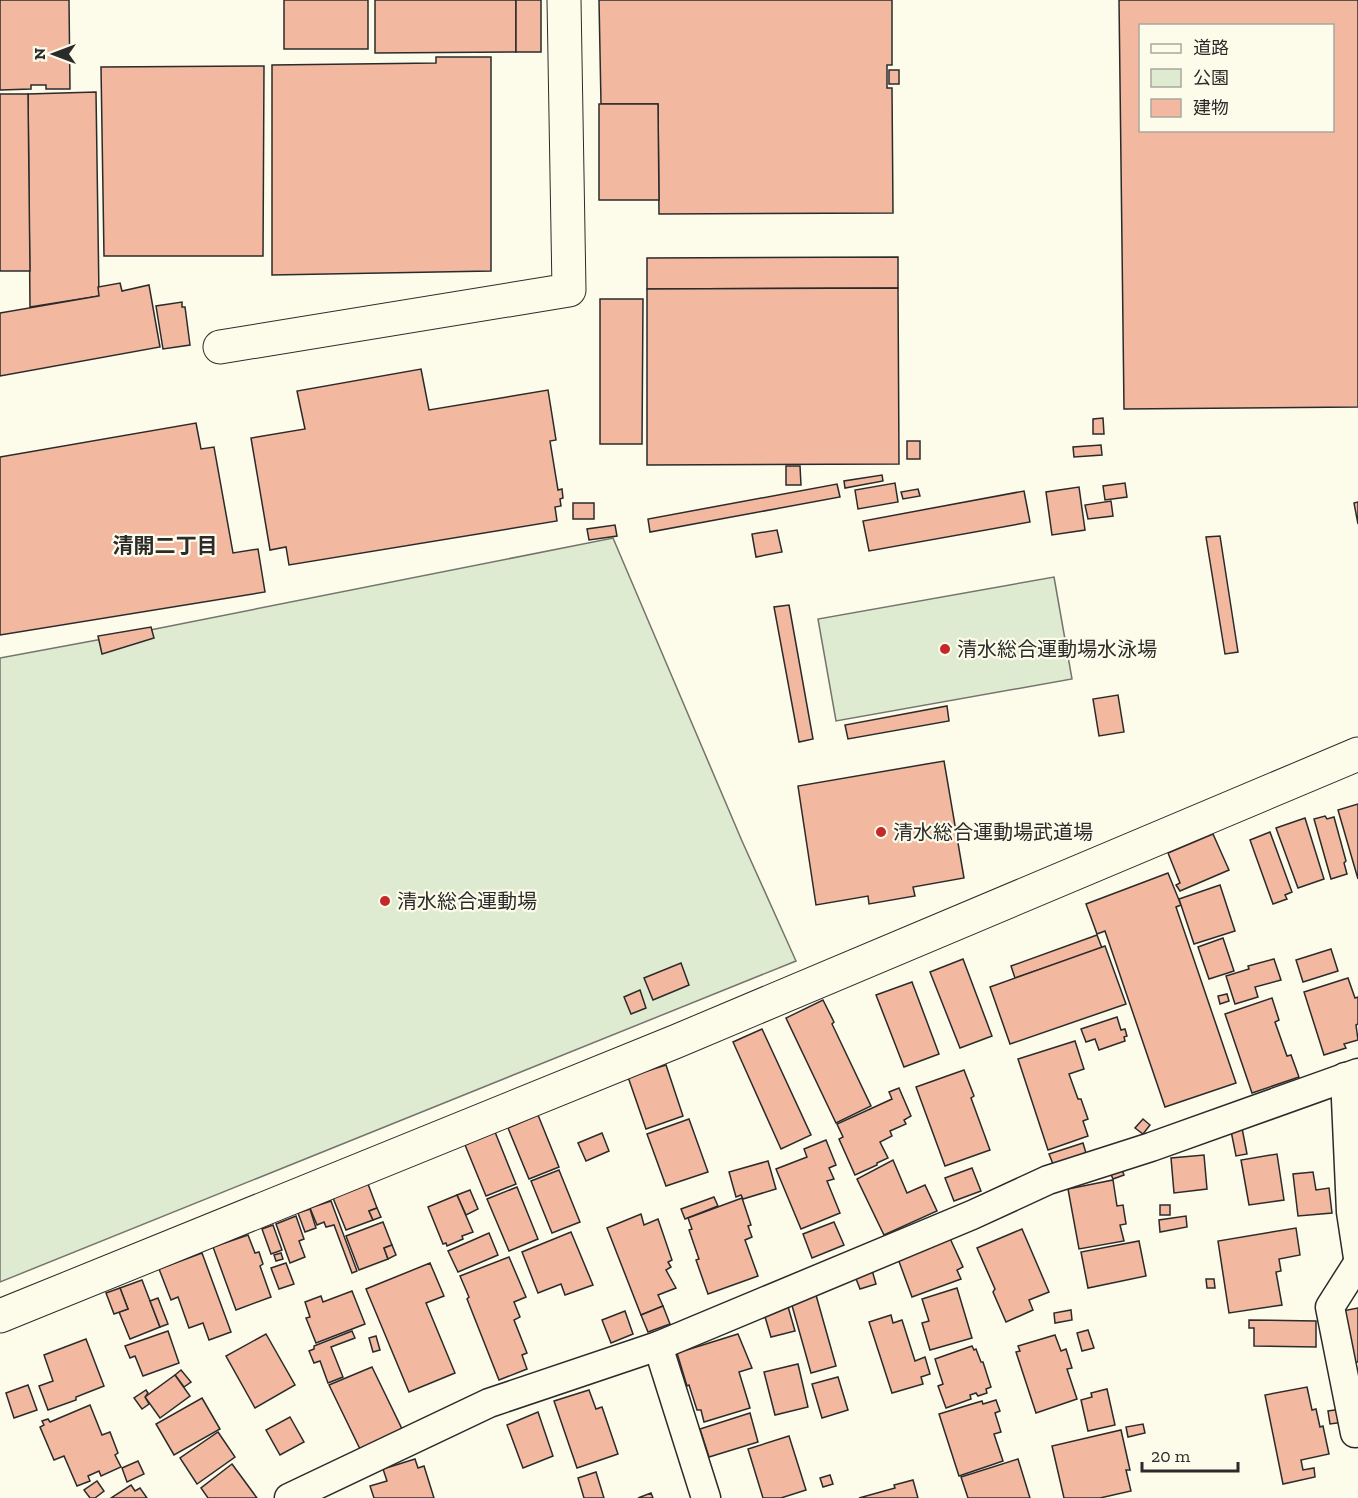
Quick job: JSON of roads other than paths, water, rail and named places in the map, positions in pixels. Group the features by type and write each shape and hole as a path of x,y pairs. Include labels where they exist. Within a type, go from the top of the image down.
{"street":[{"path":"220,347 569,290 564,0"},
{"path":"0,1316 677,1041 1358,754"},
{"path":"289,1498 489,1403 658,1346 972,1215 1048,1180 1151,1147 1352,1075 1351,1212 1358,1258"},
{"path":"1355,1434 1330,1307 1358,1263"},
{"path":"658,1346 706,1498"}],"place":[{"name":"清水総合運動場水泳場","path":"945,649"},
{"name":"清水総合運動場武道場","path":"881,832"},
{"name":"清水総合運動場","path":"385,901"}],"district":[{"name":"清開二丁目","path":"165,545"}]}
